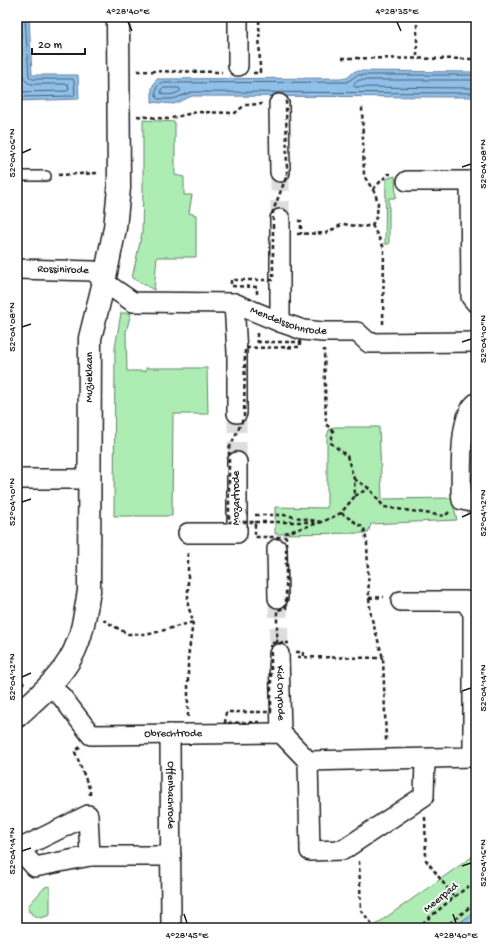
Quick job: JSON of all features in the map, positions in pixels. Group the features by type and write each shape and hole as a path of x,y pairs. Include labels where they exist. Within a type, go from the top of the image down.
{"street":[{"name":"Muzieklaan","path":"17,716 63,669 78,644 89,591 90,338 104,282 115,228 119,188 118,17"},
{"path":"238,17 238,62"},
{"path":"280,172 282,102"},
{"path":"407,181 473,183 471,297 476,303"},
{"path":"280,227 280,322"},
{"name":"Rossinirode","path":"17,269 94,271 104,282"},
{"name":"Mendelssohnrode","path":"104,282 133,302 234,303 303,330 323,332 357,332 368,343 476,342"},
{"path":"234,303 237,352 237,413"},
{"path":"469,501 461,492 463,430 470,407 476,402"},
{"name":"Mozartrode","path":"188,534 237,533 237,462"},
{"path":"17,479 89,479"},
{"path":"277,549 278,598"},
{"path":"308,761 473,757 474,613 465,601 401,601"},
{"name":"Kid Oryrode","path":"281,649 281,733"},
{"path":"48,686 62,697 91,735"},
{"path":"281,733 308,761 310,851 343,850 424,796 425,759"},
{"name":"Obrechtrode","path":"91,735 281,733"},
{"name":"Offenbachrode","path":"171,928 171,856 179,734"},
{"path":"90,856 88,815 18,848 35,867 90,856 171,856"}],"lane":[{"path":"17,180 21,176 46,176"}],"path":[{"path":"417,17 417,59"},
{"path":"342,58 476,59"},
{"path":"136,71 222,72 238,62"},
{"path":"136,116 168,118 196,112 235,113 245,104 282,102 287,175 273,210 273,280 231,280 231,286 257,286"},
{"path":"362,106 364,176 373,189 378,203 377,214 372,225"},
{"path":"46,176 87,172 106,173"},
{"path":"301,221 301,234"},
{"path":"280,227 301,234 326,233 342,224 363,227 372,225"},
{"path":"372,225 384,248 383,343"},
{"path":"323,332 326,424 333,432 330,443 347,456 354,479 355,496"},
{"path":"257,342 300,342 300,347 245,348 244,417 230,449 229,522 322,522"},
{"path":"354,479 369,488 384,507 445,516 469,501"},
{"path":"277,549 277,536 322,522 341,513 355,496 369,488"},
{"path":"341,513 364,528 367,543 371,616 383,658 387,759"},
{"path":"237,514 284,515 322,522"},
{"path":"255,522 255,537 286,537 286,608 277,610 281,649"},
{"path":"179,734 193,622 188,606 188,534"},
{"path":"103,620 128,634 150,634 193,622"},
{"path":"260,722 225,723 226,712 271,712 271,643 281,649 303,657 383,658"},
{"path":"303,652 303,657"},
{"path":"88,815 90,790 75,752 91,735"},
{"path":"424,796 426,860 454,897"},
{"path":"358,840 361,910 375,928"},
{"name":"Meerpad","path":"417,928 476,881"},
{"path":"444,928 476,902"}],"green space":[{"path":"143,120 175,122 175,175 184,177 184,195 192,195 189,213 196,215 196,257 157,257 154,290 132,278 142,233"},
{"path":"395,176 396,198 389,198 389,244 385,244 386,179"},
{"path":"121,313 131,313 126,332 127,371 146,371 146,368 207,368 208,414 173,414 172,516 114,516 115,348"},
{"path":"334,427 379,427 382,499 452,498 457,520 371,524 368,533 275,534 275,507 327,508 327,436 329,430"},
{"path":"476,854 476,911 452,928 371,928"},
{"path":"50,886 50,915 41,918 31,914 32,912 29,912 28,906 45,887"}],"water":[{"path":"17,17 29,17 32,75 78,75 79,99 17,101"},
{"path":"355,71 476,72 476,97 192,96 174,104 152,102 152,88 156,79 347,78"},
{"path":"476,911 476,928 452,928"}],"tunnel":[{"path":"280,172 280,219"},
{"path":"237,413 237,462"},
{"path":"278,598 279,654"}]}
